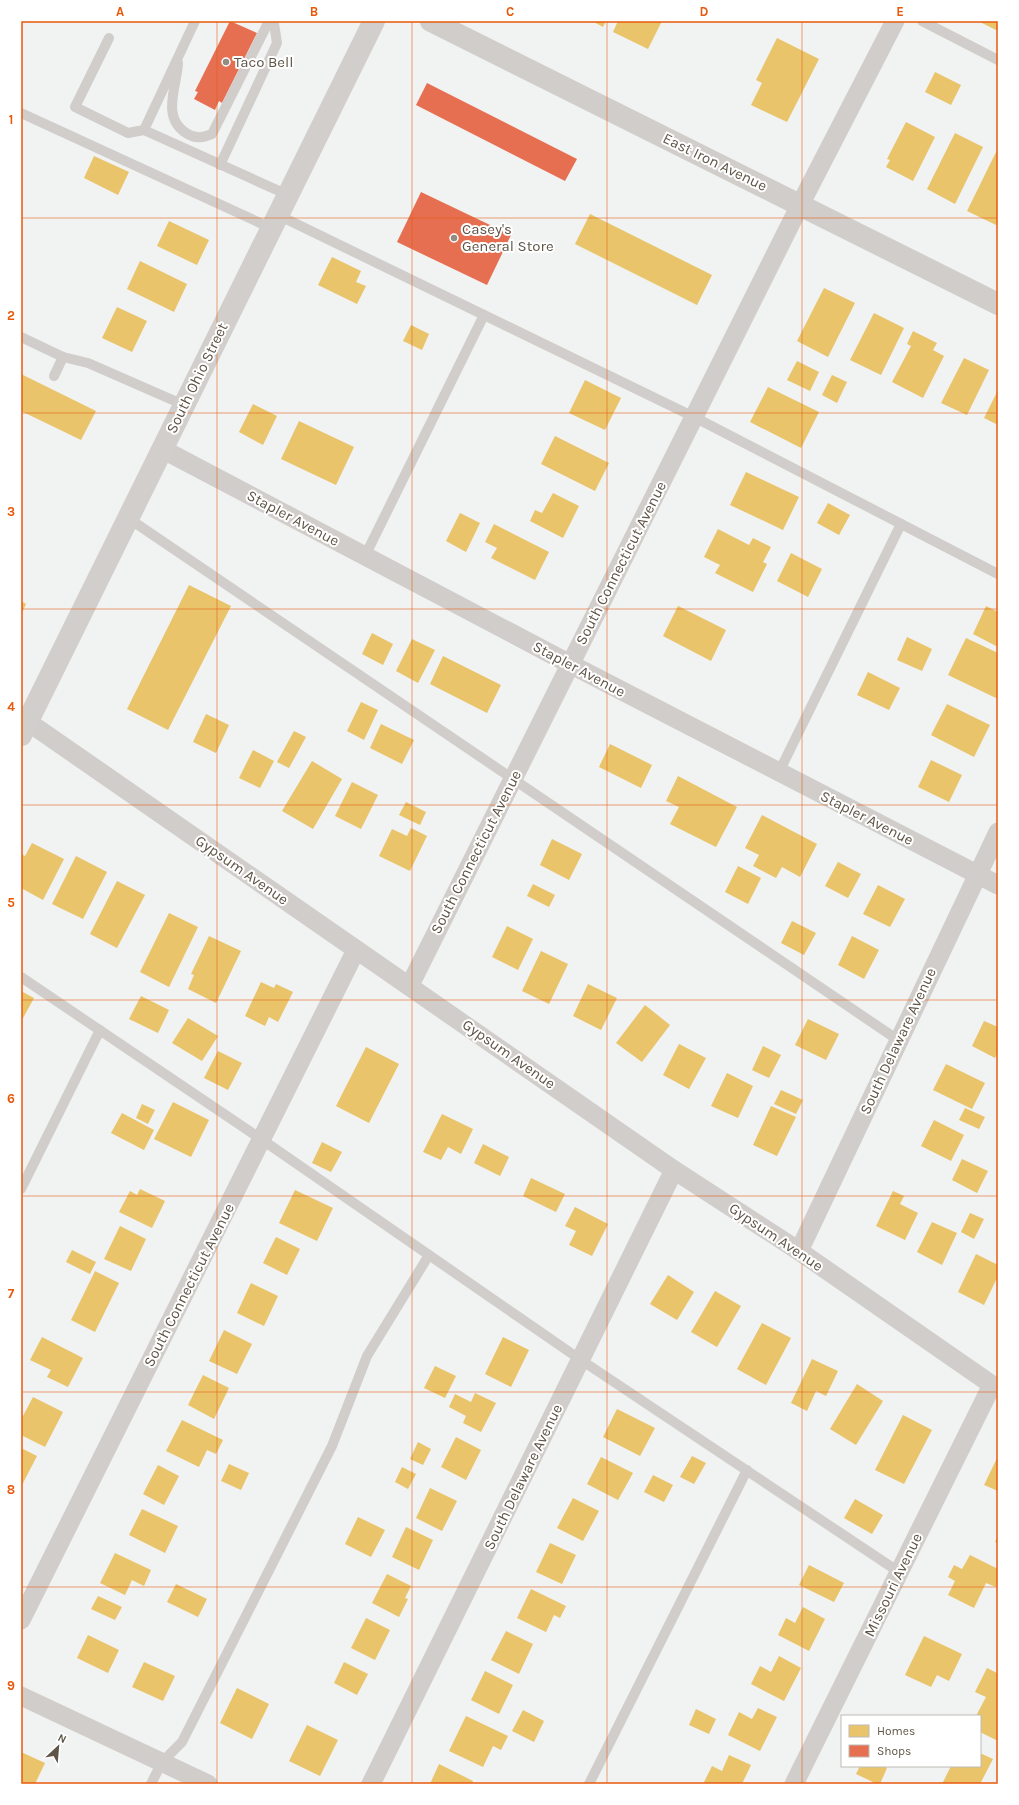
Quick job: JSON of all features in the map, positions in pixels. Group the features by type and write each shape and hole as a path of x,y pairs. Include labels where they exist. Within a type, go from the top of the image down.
{"main road":[{"name":"South Ohio Street","path":"23,724 128,518 374,21"}],"street":[{"name":"East Iron Avenue","path":"431,21 998,304"},
{"name":"South Connecticut Avenue","path":"410,985 800,205 895,21"},
{"name":"Stapler Avenue","path":"162,449 570,664 998,885"},
{"name":"Gypsum Avenue","path":"23,724 410,985 674,1170 799,1251 995,1387"},
{"name":"South Delaware Avenue","path":"799,1251 976,874 998,832"},
{"name":"South Connecticut Avenue","path":"21,1620 356,950"},
{"name":"South Delaware Avenue","path":"371,1784 674,1170"},
{"name":"Missouri Avenue","path":"794,1784 899,1572 995,1387"},
{"path":"21,1696 208,1784"}],"lane":[{"path":"144,130 195,21"},
{"path":"178,57 178,70 171,103 173,116 179,128 191,136 202,138 212,134 270,21 274,24 277,43 220,165"},
{"path":"922,21 998,60"},
{"path":"109,38 75,107 128,133 144,130 288,195"},
{"path":"21,113 275,222 484,315 694,417 998,574"},
{"path":"365,556 484,315"},
{"path":"21,337 62,357 88,363 184,405"},
{"path":"54,376 62,357"},
{"path":"128,518 898,1040"},
{"path":"779,772 901,524"},
{"path":"21,977 261,1139 581,1360 899,1572"},
{"path":"21,1189 100,1030"},
{"path":"151,1784 162,1762 182,1742 332,1446 367,1356 429,1255"},
{"path":"589,1784 747,1470"}],"building: Homes":[{"path":"592,21 606,21 603,27"},
{"path":"618,21 662,21 648,49 613,32"},
{"path":"978,21 998,21 998,31"},
{"path":"777,38 819,59 787,122 751,105 762,83 756,80"},
{"path":"935,72 961,85 951,105 925,92"},
{"path":"906,122 935,137 913,181 886,167 890,160 887,159"},
{"path":"955,133 983,147 955,204 927,189"},
{"path":"998,148 998,221 996,225 967,211"},
{"path":"94,156 129,172 118,195 84,178"},
{"path":"590,214 712,275 697,305 575,244"},
{"path":"169,221 209,240 197,265 157,246"},
{"path":"332,257 361,271 356,282 366,286 357,304 318,285"},
{"path":"140,261 187,284 174,312 127,289"},
{"path":"824,288 855,303 828,357 797,341"},
{"path":"117,307 147,321 132,352 102,338"},
{"path":"874,313 904,328 881,375 850,360"},
{"path":"411,325 429,334 422,350 403,341"},
{"path":"913,331 937,343 933,350 944,356 923,398 892,382 911,346 907,344"},
{"path":"964,358 989,370 967,415 941,403"},
{"path":"797,361 819,372 810,391 787,380"},
{"path":"21,374 96,411 81,440 21,411"},
{"path":"832,375 847,382 837,403 822,395"},
{"path":"585,380 621,398 605,430 569,413"},
{"path":"768,387 819,412 801,448 750,422"},
{"path":"998,390 998,425 984,418"},
{"path":"253,404 277,416 263,445 239,432"},
{"path":"299,421 354,447 336,485 281,459"},
{"path":"555,436 609,463 595,491 541,464"},
{"path":"746,472 799,497 783,530 730,505"},
{"path":"553,493 579,506 563,538 530,521 535,510 542,513"},
{"path":"828,503 850,515 839,535 817,523"},
{"path":"460,513 480,523 466,552 446,541"},
{"path":"494,524 549,552 535,580 491,558 497,548 485,542"},
{"path":"718,529 749,545 753,538 771,547 763,562 767,564 753,592 715,573 720,565 704,557"},
{"path":"791,553 822,569 808,597 777,581"},
{"path":"189,585 231,606 168,730 127,709"},
{"path":"21,601 26,604 21,615"},
{"path":"678,606 726,630 711,661 663,636"},
{"path":"986,606 998,612 998,647 973,634"},
{"path":"372,633 393,644 383,665 362,654"},
{"path":"907,637 932,649 922,671 897,660"},
{"path":"966,638 998,653 998,699 948,675"},
{"path":"412,639 435,650 418,683 396,671"},
{"path":"443,656 501,685 487,713 430,684"},
{"path":"868,672 900,688 889,710 857,695"},
{"path":"361,702 378,710 364,740 347,731"},
{"path":"947,704 990,725 974,757 931,735"},
{"path":"206,714 229,725 216,753 193,742"},
{"path":"381,724 414,740 402,764 370,748"},
{"path":"294,731 306,737 289,768 277,762"},
{"path":"610,744 652,765 641,788 599,767"},
{"path":"253,750 274,761 260,788 239,778"},
{"path":"931,760 962,775 949,802 918,787"},
{"path":"312,761 342,779 313,829 282,811"},
{"path":"678,776 737,807 716,847 670,824 679,807 666,801"},
{"path":"352,782 378,795 361,829 335,816"},
{"path":"406,802 426,812 420,825 399,815"},
{"path":"762,815 817,844 800,877 782,867 776,878 753,866 759,855 745,848"},
{"path":"411,828 427,836 410,871 379,856 392,829 407,836"},
{"path":"552,839 582,854 569,880 540,865"},
{"path":"32,843 64,859 43,900 21,888 21,854 25,856"},
{"path":"76,856 107,872 83,919 52,904"},
{"path":"838,862 861,874 848,898 825,886"},
{"path":"738,866 761,878 748,904 725,892"},
{"path":"117,881 145,895 117,948 90,934"},
{"path":"533,884 555,895 549,907 527,896"},
{"path":"878,885 905,899 890,927 863,914"},
{"path":"169,913 198,927 169,987 140,972"},
{"path":"792,921 816,933 804,955 781,943"},
{"path":"507,926 533,939 518,970 492,957"},
{"path":"209,936 241,951 216,1003 188,989 194,975 191,974"},
{"path":"852,936 879,950 864,979 838,965"},
{"path":"541,951 568,964 549,1004 522,991"},
{"path":"261,982 274,988 276,984 293,992 278,1022 269,1017 265,1026 245,1016"},
{"path":"588,984 617,998 601,1030 573,1016"},
{"path":"21,991 34,998 22,1020 21,1019"},
{"path":"141,996 169,1010 158,1033 129,1019"},
{"path":"645,1005 670,1025 642,1062 616,1043"},
{"path":"188,1018 218,1036 202,1061 172,1043"},
{"path":"808,1019 839,1034 826,1060 795,1045"},
{"path":"984,1021 998,1027 998,1052 995,1058 972,1046"},
{"path":"679,1044 706,1058 689,1089 663,1075"},
{"path":"763,1046 781,1055 769,1078 752,1070"},
{"path":"366,1047 399,1064 369,1123 336,1106"},
{"path":"218,1051 242,1063 228,1090 204,1078"},
{"path":"946,1064 985,1083 972,1109 933,1090"},
{"path":"727,1073 753,1086 738,1118 711,1106"},
{"path":"781,1090 803,1100 796,1114 774,1104"},
{"path":"173,1102 209,1120 191,1157 154,1139"},
{"path":"142,1104 155,1110 148,1124 136,1118"},
{"path":"771,1106 796,1117 777,1156 753,1145"},
{"path":"965,1108 985,1117 979,1129 959,1120"},
{"path":"122,1113 154,1130 144,1150 111,1133"},
{"path":"442,1114 473,1129 461,1154 448,1147 441,1160 423,1152"},
{"path":"934,1120 964,1135 951,1161 921,1146"},
{"path":"322,1142 342,1152 331,1172 312,1163"},
{"path":"483,1144 509,1157 500,1176 474,1163"},
{"path":"962,1159 988,1171 977,1193 952,1180"},
{"path":"531,1178 565,1194 556,1212 523,1196"},
{"path":"140,1189 165,1201 152,1228 119,1212 130,1191 137,1195"},
{"path":"295,1190 333,1208 317,1241 279,1223"},
{"path":"893,1191 904,1196 900,1204 918,1213 905,1240 876,1226"},
{"path":"575,1207 608,1224 592,1256 569,1245 576,1231 565,1226"},
{"path":"970,1213 984,1219 974,1239 961,1232"},
{"path":"932,1222 957,1233 942,1265 917,1252"},
{"path":"120,1226 146,1239 131,1271 104,1259"},
{"path":"276,1237 300,1249 287,1275 263,1263"},
{"path":"72,1250 96,1262 90,1274 66,1262"},
{"path":"976,1254 998,1265 998,1276 984,1305 958,1292"},
{"path":"95,1271 119,1283 95,1332 71,1320"},
{"path":"668,1275 694,1292 677,1320 650,1304"},
{"path":"251,1283 278,1296 264,1326 237,1313"},
{"path":"715,1291 741,1306 717,1347 691,1332"},
{"path":"762,1323 791,1338 766,1385 737,1369"},
{"path":"224,1330 252,1344 237,1374 209,1361"},
{"path":"42,1337 83,1358 68,1387 47,1377 51,1370 30,1360"},
{"path":"503,1337 529,1350 511,1387 485,1374"},
{"path":"812,1359 838,1371 826,1396 816,1391 807,1411 791,1403"},
{"path":"435,1366 456,1376 445,1398 424,1388"},
{"path":"203,1375 229,1388 214,1419 188,1405"},
{"path":"857,1384 883,1401 856,1445 830,1429"},
{"path":"475,1393 496,1403 481,1432 463,1423 466,1416 449,1407 455,1394 471,1402"},
{"path":"33,1397 63,1412 45,1447 21,1435 21,1414 23,1416"},
{"path":"617,1409 655,1428 640,1456 603,1437"},
{"path":"903,1415 932,1430 904,1484 875,1470"},
{"path":"182,1420 223,1440 216,1454 207,1450 199,1467 166,1451"},
{"path":"456,1437 481,1450 466,1480 441,1467"},
{"path":"418,1442 431,1449 423,1465 410,1459"},
{"path":"21,1448 37,1456 22,1485 21,1485"},
{"path":"692,1456 706,1463 694,1484 680,1477"},
{"path":"998,1456 998,1491 984,1485"},
{"path":"601,1457 633,1473 618,1500 587,1484"},
{"path":"229,1464 249,1473 241,1490 221,1481"},
{"path":"158,1465 179,1476 164,1505 143,1494"},
{"path":"402,1467 416,1474 408,1489 395,1482"},
{"path":"653,1475 673,1485 664,1502 644,1492"},
{"path":"430,1488 457,1501 442,1531 416,1518"},
{"path":"573,1498 599,1511 583,1541 557,1528"},
{"path":"855,1499 883,1515 872,1534 844,1518"},
{"path":"142,1509 178,1526 165,1553 129,1535"},
{"path":"358,1517 385,1530 371,1557 345,1544"},
{"path":"406,1527 433,1540 419,1570 392,1557"},
{"path":"998,1535 998,1543 995,1542"},
{"path":"550,1543 576,1555 562,1584 536,1572"},
{"path":"115,1553 151,1570 144,1586 132,1580 125,1595 100,1583"},
{"path":"970,1555 998,1569 998,1582 996,1587 986,1583 974,1608 948,1595 955,1581 948,1577 954,1565 962,1569"},
{"path":"809,1565 844,1583 834,1602 799,1585"},
{"path":"387,1574 411,1586 405,1598 408,1599 399,1617 372,1603"},
{"path":"176,1584 207,1599 198,1617 167,1602"},
{"path":"531,1589 566,1606 560,1618 554,1615 546,1632 517,1618"},
{"path":"98,1596 122,1607 115,1620 91,1609"},
{"path":"803,1607 825,1619 809,1651 778,1635 786,1618 795,1623"},
{"path":"366,1618 390,1630 375,1660 351,1648"},
{"path":"506,1631 533,1644 519,1674 491,1660"},
{"path":"88,1635 119,1650 108,1673 77,1658"},
{"path":"924,1636 962,1654 949,1681 937,1675 931,1687 905,1675"},
{"path":"779,1656 801,1668 784,1701 751,1684 760,1666 771,1672"},
{"path":"144,1662 175,1676 163,1701 132,1687"},
{"path":"344,1662 368,1674 357,1695 334,1683"},
{"path":"987,1668 997,1673 998,1670 998,1741 981,1732 981,1715 977,1715 986,1697 975,1692"},
{"path":"485,1671 513,1685 499,1714 471,1700"},
{"path":"237,1688 269,1704 252,1739 220,1723"},
{"path":"758,1708 777,1717 760,1751 728,1735 739,1712 752,1719"},
{"path":"696,1709 716,1719 709,1734 689,1725"},
{"path":"523,1710 544,1721 534,1742 512,1731"},
{"path":"466,1716 508,1736 501,1750 493,1746 483,1767 449,1751"},
{"path":"307,1725 338,1740 320,1776 289,1761"},
{"path":"21,1752 45,1763 35,1784 21,1783"},
{"path":"981,1753 993,1759 980,1784 942,1784 950,1767 981,1767"},
{"path":"729,1755 751,1765 742,1784 707,1784 704,1782 712,1766 722,1771"},
{"path":"439,1764 473,1781 472,1784 430,1784"},
{"path":"860,1767 887,1768 880,1784 856,1774"}],"building: Shops":[{"name":"Taco Bell","path":"230,21 257,33 222,103 219,101 215,110 194,99 198,92 195,91"},
{"path":"427,83 577,159 565,181 416,105"},
{"name":"Casey's General Store","path":"421,192 511,235 487,285 397,242"}],"place":[{"name":"Taco Bell","path":"226,62"},
{"name":"Casey's General Store","path":"454,238"}]}
